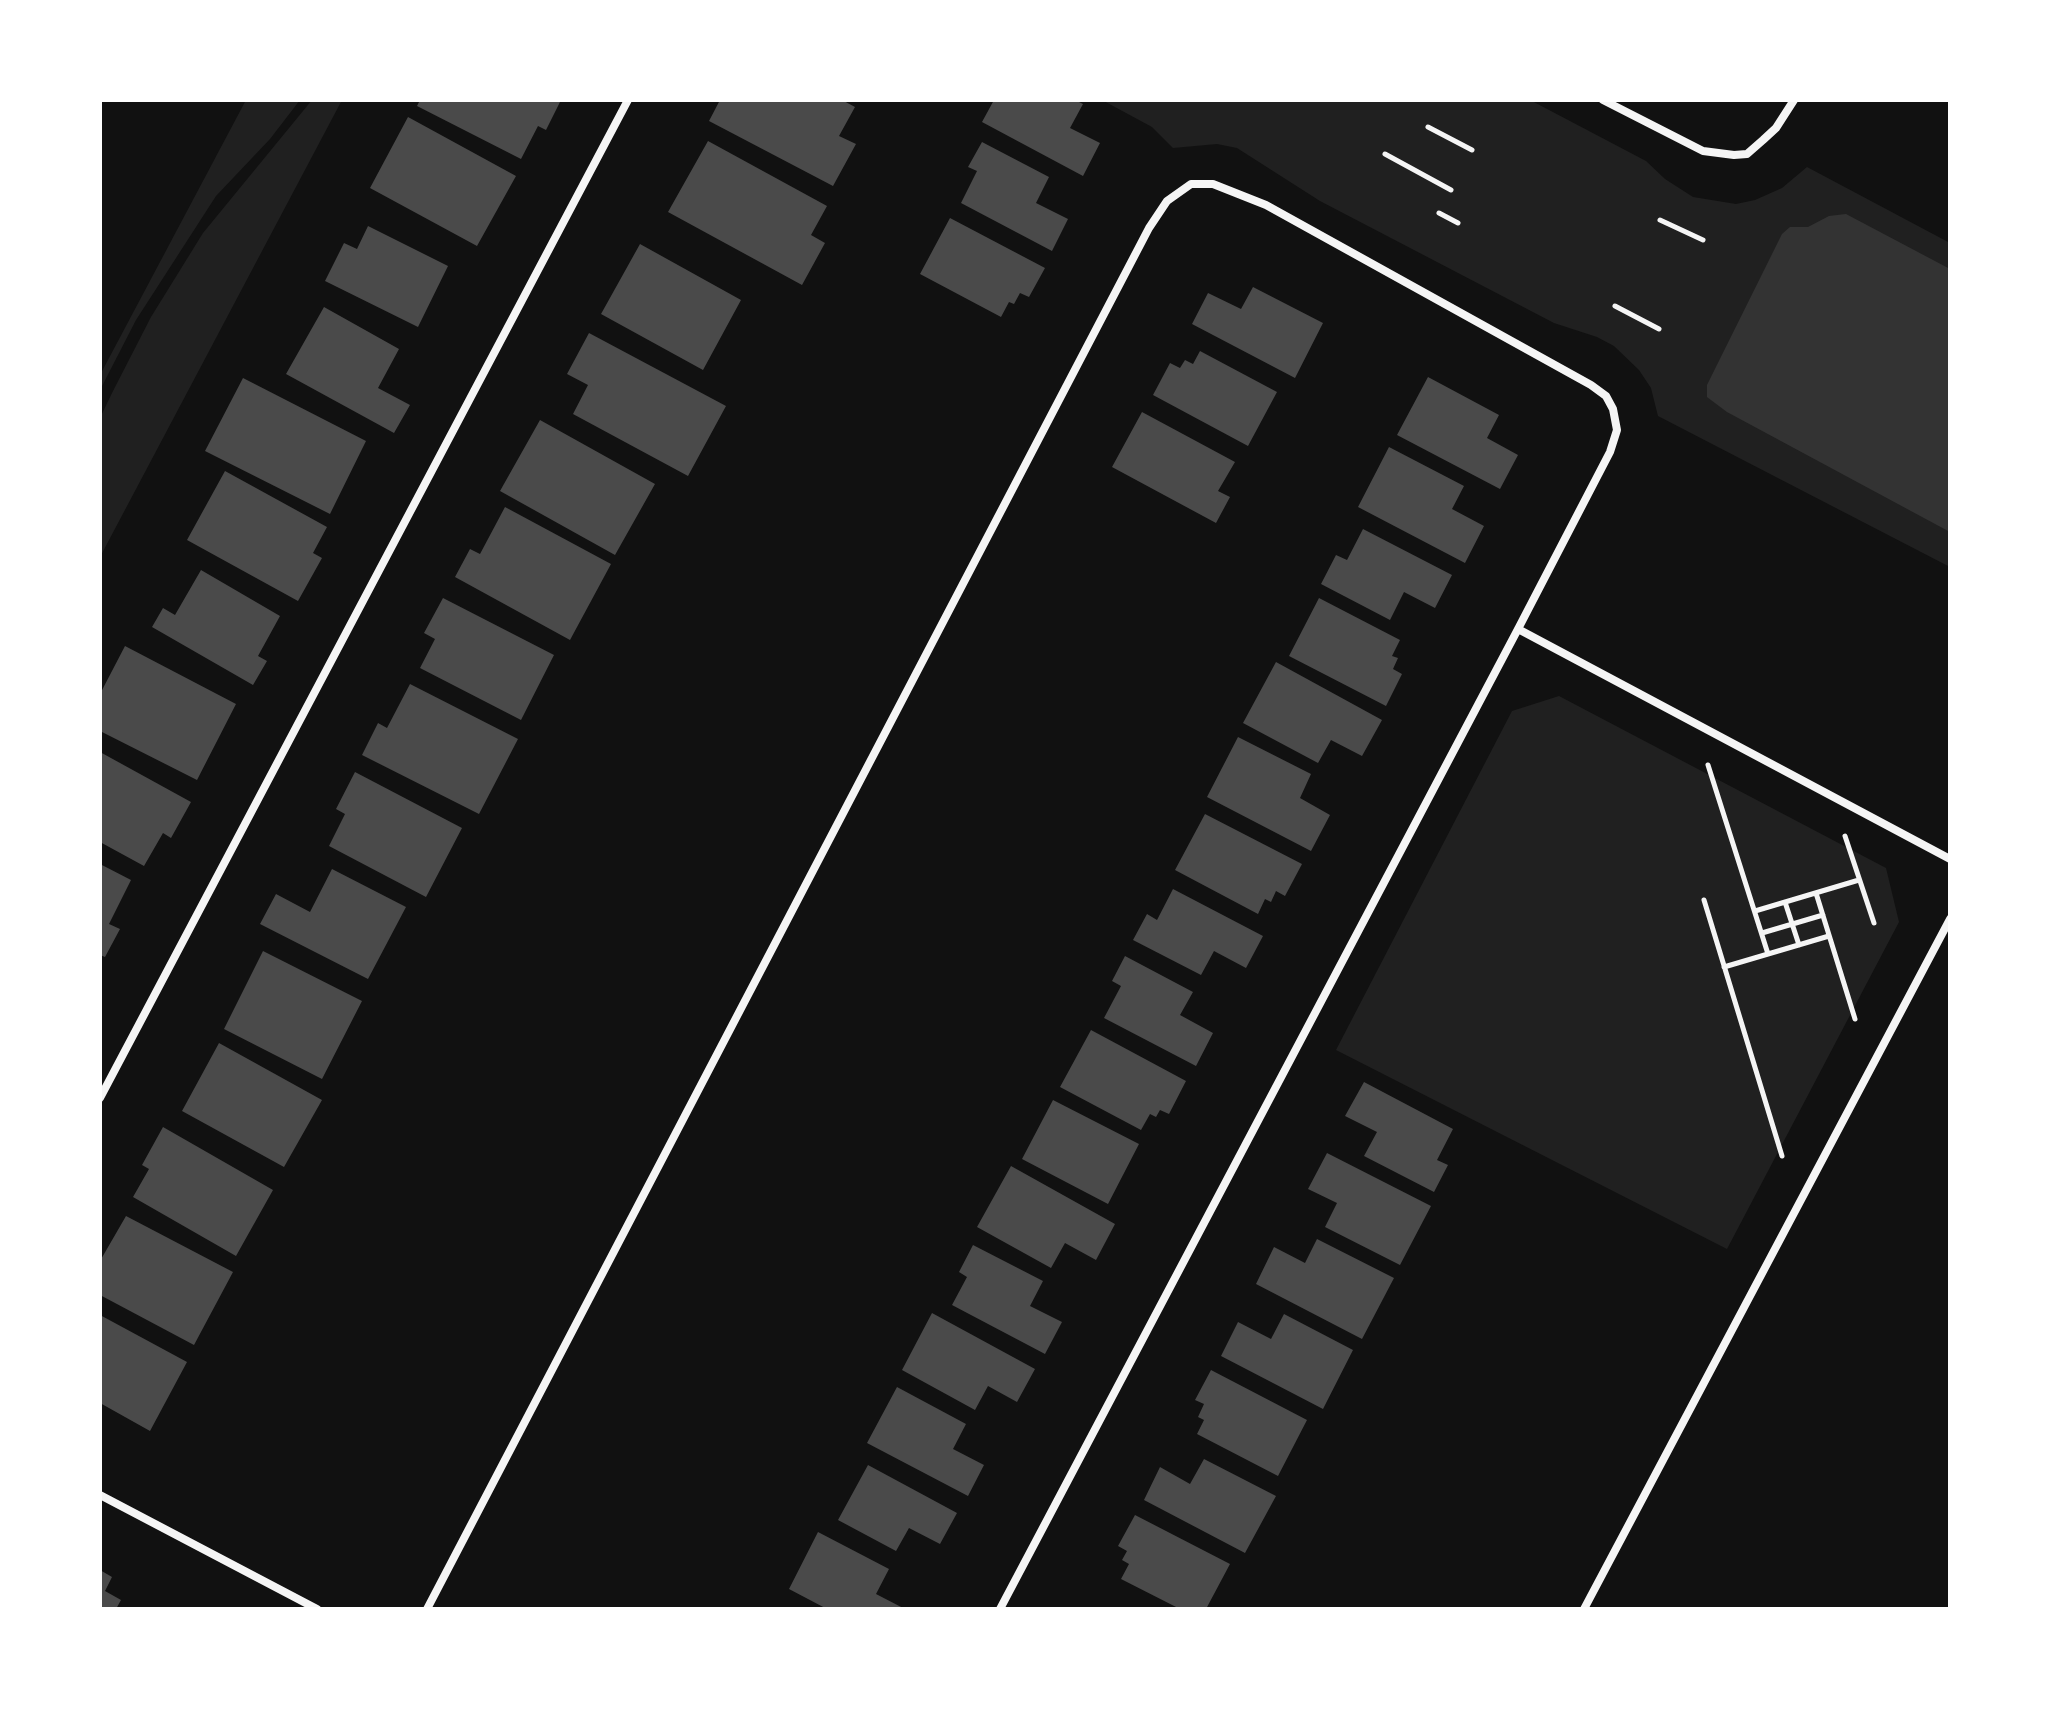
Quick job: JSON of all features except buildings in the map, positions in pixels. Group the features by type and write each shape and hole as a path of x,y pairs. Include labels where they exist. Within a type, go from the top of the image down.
{"street":[{"path":"100,1098 628,100"},
{"path":"1603,100 1703,151 1734,155 1747,154 1776,128 1794,100"},
{"path":"427,1609 1149,228 1167,201 1191,184 1213,184 1266,205 1591,385 1606,396 1613,409 1617,430 1610,452 1518,629 1000,1609"},
{"path":"1518,629 1950,859"},
{"path":"1584,1609 1950,919"},
{"path":"100,1495 317,1609"}],"path":[{"path":"1428,127 1472,150"},
{"path":"1385,154 1451,190"},
{"path":"1439,213 1458,223"},
{"path":"1660,220 1703,240"},
{"path":"1615,306 1659,329"},
{"path":"1708,765 1768,954"},
{"path":"1845,836 1874,923"},
{"path":"1755,911 1859,880"},
{"path":"1816,893 1855,1019"},
{"path":"1704,900 1782,1156"},
{"path":"1785,902 1799,945"},
{"path":"1762,933 1823,915"},
{"path":"1724,967 1829,936"}],"shaded area":[{"path":"246,100 300,100 270,139 216,196 136,320 100,390 100,375"},
{"path":"312,100 342,100 100,557 100,418 151,317 203,233"},
{"path":"1102,100 1530,100 1646,161 1665,179 1693,197 1736,204 1755,200 1782,188 1807,167 1950,243 1950,567 1658,416 1651,388 1639,370 1614,346 1554,323 1320,201 1237,148 1217,144 1173,148 1152,127"},
{"path":"1846,214 1950,269 1950,532 1727,412 1707,397 1707,385 1782,234 1790,227 1808,227 1829,216"},
{"path":"1559,696 1886,868 1899,922 1727,1249 1336,1050 1512,711"}]}
